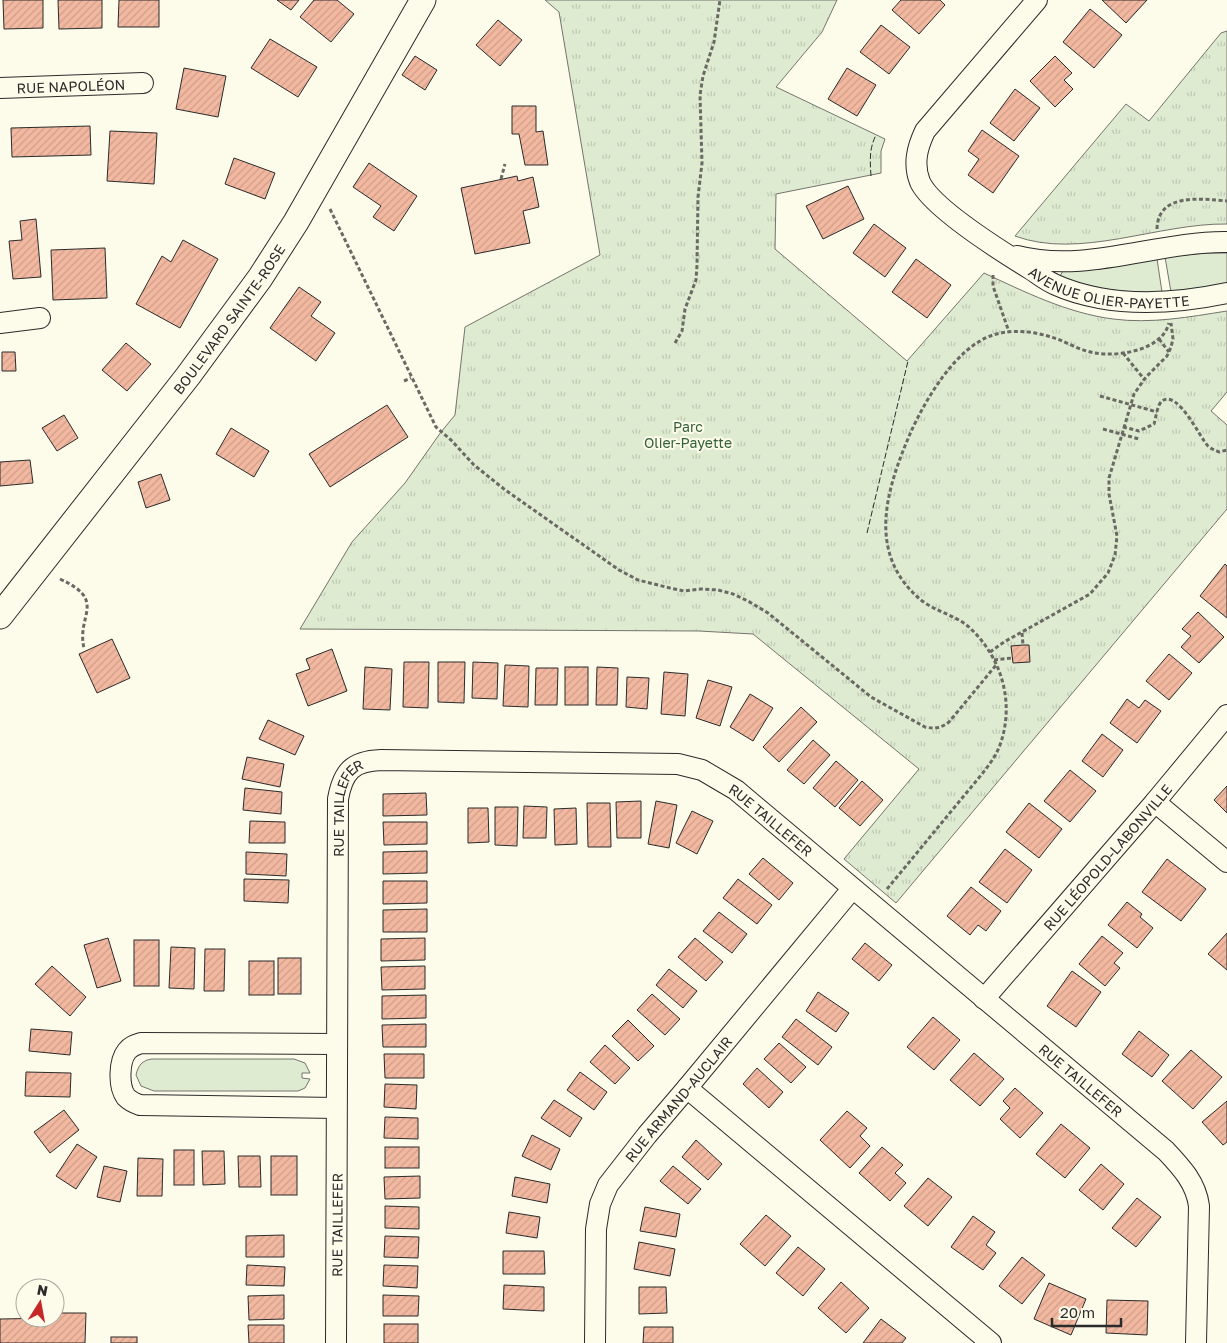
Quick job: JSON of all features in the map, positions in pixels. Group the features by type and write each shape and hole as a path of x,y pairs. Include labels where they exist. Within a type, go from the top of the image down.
{"street":[{"name":"BOULEVARD SAINTE-ROSE","path":"0,616 182,383 260,278 296,222 423,0"},
{"name":"AVENUE OLIER-PAYETTE","path":"1036,0 925,131 916,155 919,180 927,191 954,216 998,249 1054,284 1098,298 1132,302 1168,303 1227,293"},
{"name":"RUE NAPOLÉON","path":"0,88 143,83"},
{"name":"AVENUE OLIER-PAYETTE","path":"998,249 1032,259 1067,261 1110,258 1160,247 1227,242"},
{"path":"0,323 40,318"},
{"name":"RUE LÉOPOLD-LABONVILLE","path":"984,999 1155,802 1227,714"},
{"name":"RUE TAILLEFER","path":"336,1343 338,799 342,782 349,770 361,762 381,760 668,763 690,766 715,776 736,790 1166,1151 1184,1170 1198,1197 1199,1206 1196,1343"},
{"path":"1155,802 1227,862"},
{"name":"RUE ARMAND-AUCLAIR","path":"595,1343 594,1249 600,1204 608,1185 624,1162 852,889"},
{"path":"336,1044 141,1043 128,1049 124,1055 121,1069 124,1093 132,1102 140,1105 336,1108"},
{"path":"687,1088 991,1343"}],"path":[{"path":"675,344 682,331 685,309 696,280 698,265 698,197 702,163 700,95 714,42 720,0"},
{"path":"502,179 505,164"},
{"path":"1157,233 1161,214 1172,204 1181,200 1195,199 1227,201"},
{"path":"324,203 333,214 436,427 474,465 600,558 638,580 684,591 718,590 748,601 776,619 871,697 925,727 934,729 949,722 997,664"},
{"path":"993,275 993,286 1009,332"},
{"path":"884,893 995,756 1003,732 1006,712 1006,690 997,664 990,652 969,628 921,600 901,577 892,563 886,536 885,515 889,494 910,435 942,380 956,362 974,344 994,335 1009,332 1028,332 1045,335 1085,351 1098,354 1123,352 1140,349 1159,340 1166,333 1170,319 1173,339 1169,352 1161,364 1144,379 1134,394 1108,483 1117,528 1115,555 1108,573 1090,594 990,652"},
{"path":"1159,340 1169,352"},
{"path":"1123,352 1144,379"},
{"path":"404,381 411,378"},
{"path":"1100,396 1157,412"},
{"path":"1123,427 1139,431 1154,424 1161,402 1165,400 1183,408 1207,445 1219,452 1227,450"},
{"path":"1103,429 1139,439"},
{"path":"56,577 80,591 87,603 86,620 82,632 84,648"},
{"path":"1022,632 1023,645"},
{"path":"994,660 1012,658"}],"green space":[{"name":"Parc Olier-Payette","path":"545,0 837,0 822,32 776,87 885,139 881,151 881,173 776,194 775,249 907,361 984,273 1063,307 1113,319 1142,321 1227,311 1227,392 1211,411 1227,425 1227,509 896,903 844,859 919,769 753,634 699,631 300,629 352,542 405,483 455,415 465,327 600,255 559,12"},
{"path":"1227,31 1227,224 1201,225 1120,239 1066,244 1040,242 1015,236 1126,104 1149,121 1221,33"},
{"path":"1227,253 1227,284 1171,292 1165,257"},
{"path":"1157,259 1162,292 1110,290 1085,285 1060,276 1063,271 1100,269"},
{"path":"152,1059 294,1059 305,1063 310,1073 302,1073 302,1078 310,1079 305,1088 298,1091 154,1091 141,1086 136,1075 141,1064"}],"building":[{"path":"3,0 43,0 43,28 4,29"},
{"path":"58,0 102,0 102,28 59,29"},
{"path":"119,0 159,0 159,27 118,27"},
{"path":"277,0 299,0 291,10"},
{"path":"314,0 337,0 354,14 331,42 300,17"},
{"path":"901,0 940,0 945,5 919,34 892,10"},
{"path":"1102,0 1147,0 1126,23"},
{"path":"1090,9 1122,35 1094,68 1063,42"},
{"path":"498,20 522,40 500,66 476,45"},
{"path":"881,25 910,47 889,74 860,52"},
{"path":"270,39 317,67 298,97 251,68"},
{"path":"415,56 437,70 425,90 402,75"},
{"path":"1055,56 1072,73 1064,80 1073,89 1055,107 1030,81"},
{"path":"184,68 226,76 218,117 176,109"},
{"path":"847,68 876,85 857,116 828,99"},
{"path":"1015,89 1040,108 1014,141 990,123"},
{"path":"512,106 536,106 536,132 543,131 548,165 525,165 519,134 512,134"},
{"path":"90,126 91,155 12,157 11,128"},
{"path":"982,130 1019,156 993,193 968,175 979,159 968,151"},
{"path":"110,131 157,133 154,184 107,181"},
{"path":"234,158 275,173 265,199 225,184"},
{"path":"369,163 417,196 394,231 373,217 381,206 353,187"},
{"path":"517,176 518,181 533,177 539,207 523,211 530,243 475,254 461,188"},
{"path":"848,186 864,219 823,239 806,206"},
{"path":"36,219 41,277 13,279 9,241 22,240 20,221"},
{"path":"874,224 906,248 885,277 853,253"},
{"path":"183,240 218,259 180,328 136,304 162,256 171,262"},
{"path":"105,248 107,298 53,300 51,250"},
{"path":"916,259 951,285 927,318 892,292"},
{"path":"299,287 321,302 311,316 335,333 316,361 270,328"},
{"path":"126,343 151,364 127,391 102,370"},
{"path":"2,352 15,352 16,371 2,371"},
{"path":"387,405 408,437 330,487 309,454"},
{"path":"64,415 78,438 57,451 42,428"},
{"path":"231,428 269,451 254,477 216,454"},
{"path":"30,460 33,483 0,486 0,462"},
{"path":"161,474 170,500 146,508 138,482"},
{"path":"1225,564 1227,566 1227,618 1200,596"},
{"path":"1198,612 1224,637 1199,663 1181,647 1191,636 1182,629"},
{"path":"112,639 130,678 97,693 79,654"},
{"path":"1029,645 1030,662 1013,663 1011,646"},
{"path":"332,649 347,691 308,706 296,674 310,669 306,659"},
{"path":"1169,654 1192,673 1169,700 1146,681"},
{"path":"404,662 429,662 428,708 403,707"},
{"path":"438,662 465,662 464,703 438,702"},
{"path":"473,662 498,663 497,699 472,698"},
{"path":"505,665 529,666 528,707 503,706"},
{"path":"365,667 392,669 390,710 363,709"},
{"path":"565,667 588,667 588,705 565,705"},
{"path":"597,667 618,668 617,705 596,705"},
{"path":"536,668 558,668 557,705 535,705"},
{"path":"664,672 688,674 685,716 661,714"},
{"path":"627,677 649,678 647,709 626,707"},
{"path":"708,680 732,687 720,726 696,718"},
{"path":"750,694 773,708 753,741 730,727"},
{"path":"1127,699 1139,708 1145,700 1161,711 1137,743 1110,723"},
{"path":"801,707 817,722 779,762 763,747"},
{"path":"268,720 304,736 295,755 259,739"},
{"path":"1102,734 1123,750 1103,777 1082,761"},
{"path":"813,740 830,755 804,784 787,770"},
{"path":"247,757 284,764 280,787 242,779"},
{"path":"836,761 858,780 835,807 813,788"},
{"path":"1070,770 1096,791 1070,822 1044,801"},
{"path":"862,781 883,800 860,826 839,808"},
{"path":"1227,786 1227,813 1214,800"},
{"path":"245,788 282,792 281,814 243,810"},
{"path":"426,793 427,815 383,816 383,794"},
{"path":"641,801 641,838 617,838 616,802"},
{"path":"656,801 677,805 669,848 648,844"},
{"path":"587,803 610,803 611,847 588,847"},
{"path":"1029,803 1062,829 1039,858 1006,832"},
{"path":"524,806 547,807 546,838 523,838"},
{"path":"495,807 518,807 517,846 495,845"},
{"path":"468,808 488,808 489,842 468,843"},
{"path":"576,808 577,844 555,845 554,809"},
{"path":"692,811 713,821 697,854 676,843"},
{"path":"250,821 285,822 285,843 249,843"},
{"path":"383,822 427,822 427,844 384,845"},
{"path":"1005,849 1032,870 1007,903 979,882"},
{"path":"427,851 427,873 383,874 383,852"},
{"path":"246,852 287,854 286,876 246,874"},
{"path":"763,858 793,883 779,900 749,874"},
{"path":"1167,859 1206,889 1181,921 1142,892"},
{"path":"244,879 289,880 288,903 244,901"},
{"path":"738,879 772,905 757,924 723,898"},
{"path":"383,881 427,881 427,903 383,904"},
{"path":"971,887 1001,911 986,931 978,925 970,935 947,916"},
{"path":"1127,902 1142,914 1140,917 1153,928 1137,948 1108,925"},
{"path":"427,909 427,932 383,932 383,910"},
{"path":"719,912 747,934 732,953 703,931"},
{"path":"1227,933 1227,970 1208,954"},
{"path":"1102,936 1123,953 1114,963 1120,968 1105,986 1079,964"},
{"path":"108,938 121,981 97,988 84,945"},
{"path":"425,938 425,960 381,961 381,939"},
{"path":"695,938 723,962 706,981 678,957"},
{"path":"134,940 159,940 159,986 134,986"},
{"path":"865,943 892,965 879,981 852,959"},
{"path":"171,947 195,948 194,989 169,988"},
{"path":"205,949 225,949 224,991 204,991"},
{"path":"278,958 301,958 301,994 278,994"},
{"path":"249,961 274,961 274,995 249,995"},
{"path":"52,966 86,997 70,1016 35,984"},
{"path":"425,966 425,989 382,990 381,967"},
{"path":"669,969 697,991 683,1008 656,985"},
{"path":"1072,971 1101,992 1076,1027 1047,1006"},
{"path":"818,992 849,1013 836,1032 806,1011"},
{"path":"652,994 680,1019 665,1035 637,1010"},
{"path":"426,995 426,1018 382,1019 382,996"},
{"path":"933,1017 960,1040 934,1070 907,1047"},
{"path":"796,1019 832,1047 818,1065 782,1037"},
{"path":"628,1020 654,1046 638,1061 612,1036"},
{"path":"426,1024 426,1047 383,1047 382,1025"},
{"path":"31,1029 72,1032 70,1055 29,1051"},
{"path":"1139,1031 1169,1055 1152,1077 1122,1054"},
{"path":"779,1043 806,1067 791,1083 764,1059"},
{"path":"605,1045 630,1068 615,1084 590,1062"},
{"path":"1191,1050 1222,1077 1193,1109 1162,1081"},
{"path":"974,1053 1004,1079 980,1106 950,1080"},
{"path":"384,1054 424,1054 424,1078 385,1078"},
{"path":"757,1068 783,1092 769,1108 743,1084"},
{"path":"26,1072 71,1073 70,1097 25,1096"},
{"path":"580,1072 607,1092 594,1110 567,1090"},
{"path":"385,1084 417,1085 416,1109 384,1107"},
{"path":"1015,1088 1043,1113 1020,1138 1000,1119 1010,1108 1003,1101"},
{"path":"554,1100 582,1118 570,1137 541,1118"},
{"path":"1227,1101 1227,1142 1223,1145 1202,1122"},
{"path":"64,1110 79,1130 50,1153 34,1132"},
{"path":"847,1111 867,1128 860,1136 870,1146 850,1168 820,1140"},
{"path":"385,1117 418,1118 418,1139 384,1138"},
{"path":"1061,1124 1090,1148 1065,1178 1036,1154"},
{"path":"532,1135 560,1149 551,1170 522,1156"},
{"path":"696,1140 722,1164 708,1180 682,1157"},
{"path":"77,1144 97,1157 76,1189 56,1176"},
{"path":"385,1147 419,1147 419,1168 385,1168"},
{"path":"882,1147 903,1165 895,1173 906,1183 890,1201 859,1173"},
{"path":"174,1150 194,1150 194,1185 174,1185"},
{"path":"202,1151 224,1151 225,1184 203,1185"},
{"path":"238,1156 260,1156 261,1187 239,1187"},
{"path":"271,1156 297,1156 297,1195 271,1195"},
{"path":"138,1158 163,1159 162,1196 137,1196"},
{"path":"1101,1164 1124,1184 1103,1210 1079,1190"},
{"path":"104,1166 127,1171 120,1202 97,1197"},
{"path":"673,1166 701,1189 688,1204 660,1181"},
{"path":"420,1176 420,1198 385,1199 384,1177"},
{"path":"515,1177 550,1184 547,1203 512,1196"},
{"path":"928,1178 952,1197 928,1226 904,1206"},
{"path":"1137,1198 1161,1217 1136,1247 1112,1228"},
{"path":"385,1206 419,1207 419,1229 385,1228"},
{"path":"645,1207 680,1214 676,1237 640,1231"},
{"path":"509,1212 540,1217 537,1238 506,1233"},
{"path":"766,1215 791,1236 765,1266 740,1244"},
{"path":"973,1216 995,1232 986,1245 996,1253 983,1270 951,1247"},
{"path":"284,1235 284,1257 246,1257 246,1236"},
{"path":"385,1236 419,1237 418,1258 384,1257"},
{"path":"639,1242 675,1249 670,1276 634,1269"},
{"path":"798,1247 825,1269 803,1296 776,1273"},
{"path":"503,1251 544,1251 545,1274 503,1274"},
{"path":"1022,1257 1045,1275 1022,1304 999,1286"},
{"path":"247,1265 285,1267 284,1286 246,1285"},
{"path":"384,1265 418,1266 417,1288 383,1286"},
{"path":"841,1282 869,1308 846,1333 818,1308"},
{"path":"1049,1283 1086,1299 1071,1335 1034,1319"},
{"path":"504,1285 544,1287 544,1311 503,1309"},
{"path":"639,1287 666,1287 667,1313 639,1314"},
{"path":"284,1295 284,1319 249,1320 248,1296"},
{"path":"383,1295 419,1296 418,1316 383,1316"},
{"path":"1107,1300 1148,1301 1147,1335 1106,1333"},
{"path":"65,1313 86,1313 85,1343 0,1343 0,1319 15,1319 15,1328 65,1328"},
{"path":"881,1319 906,1338 902,1343 863,1343"},
{"path":"384,1324 418,1324 418,1343 384,1343"},
{"path":"248,1325 284,1325 284,1343 249,1343"},
{"path":"644,1327 673,1327 673,1343 643,1343"},
{"path":"111,1337 137,1337 137,1343 111,1343"}],"fence":[{"path":"871,176 871,150 876,135"},
{"path":"867,533 908,361"}]}
